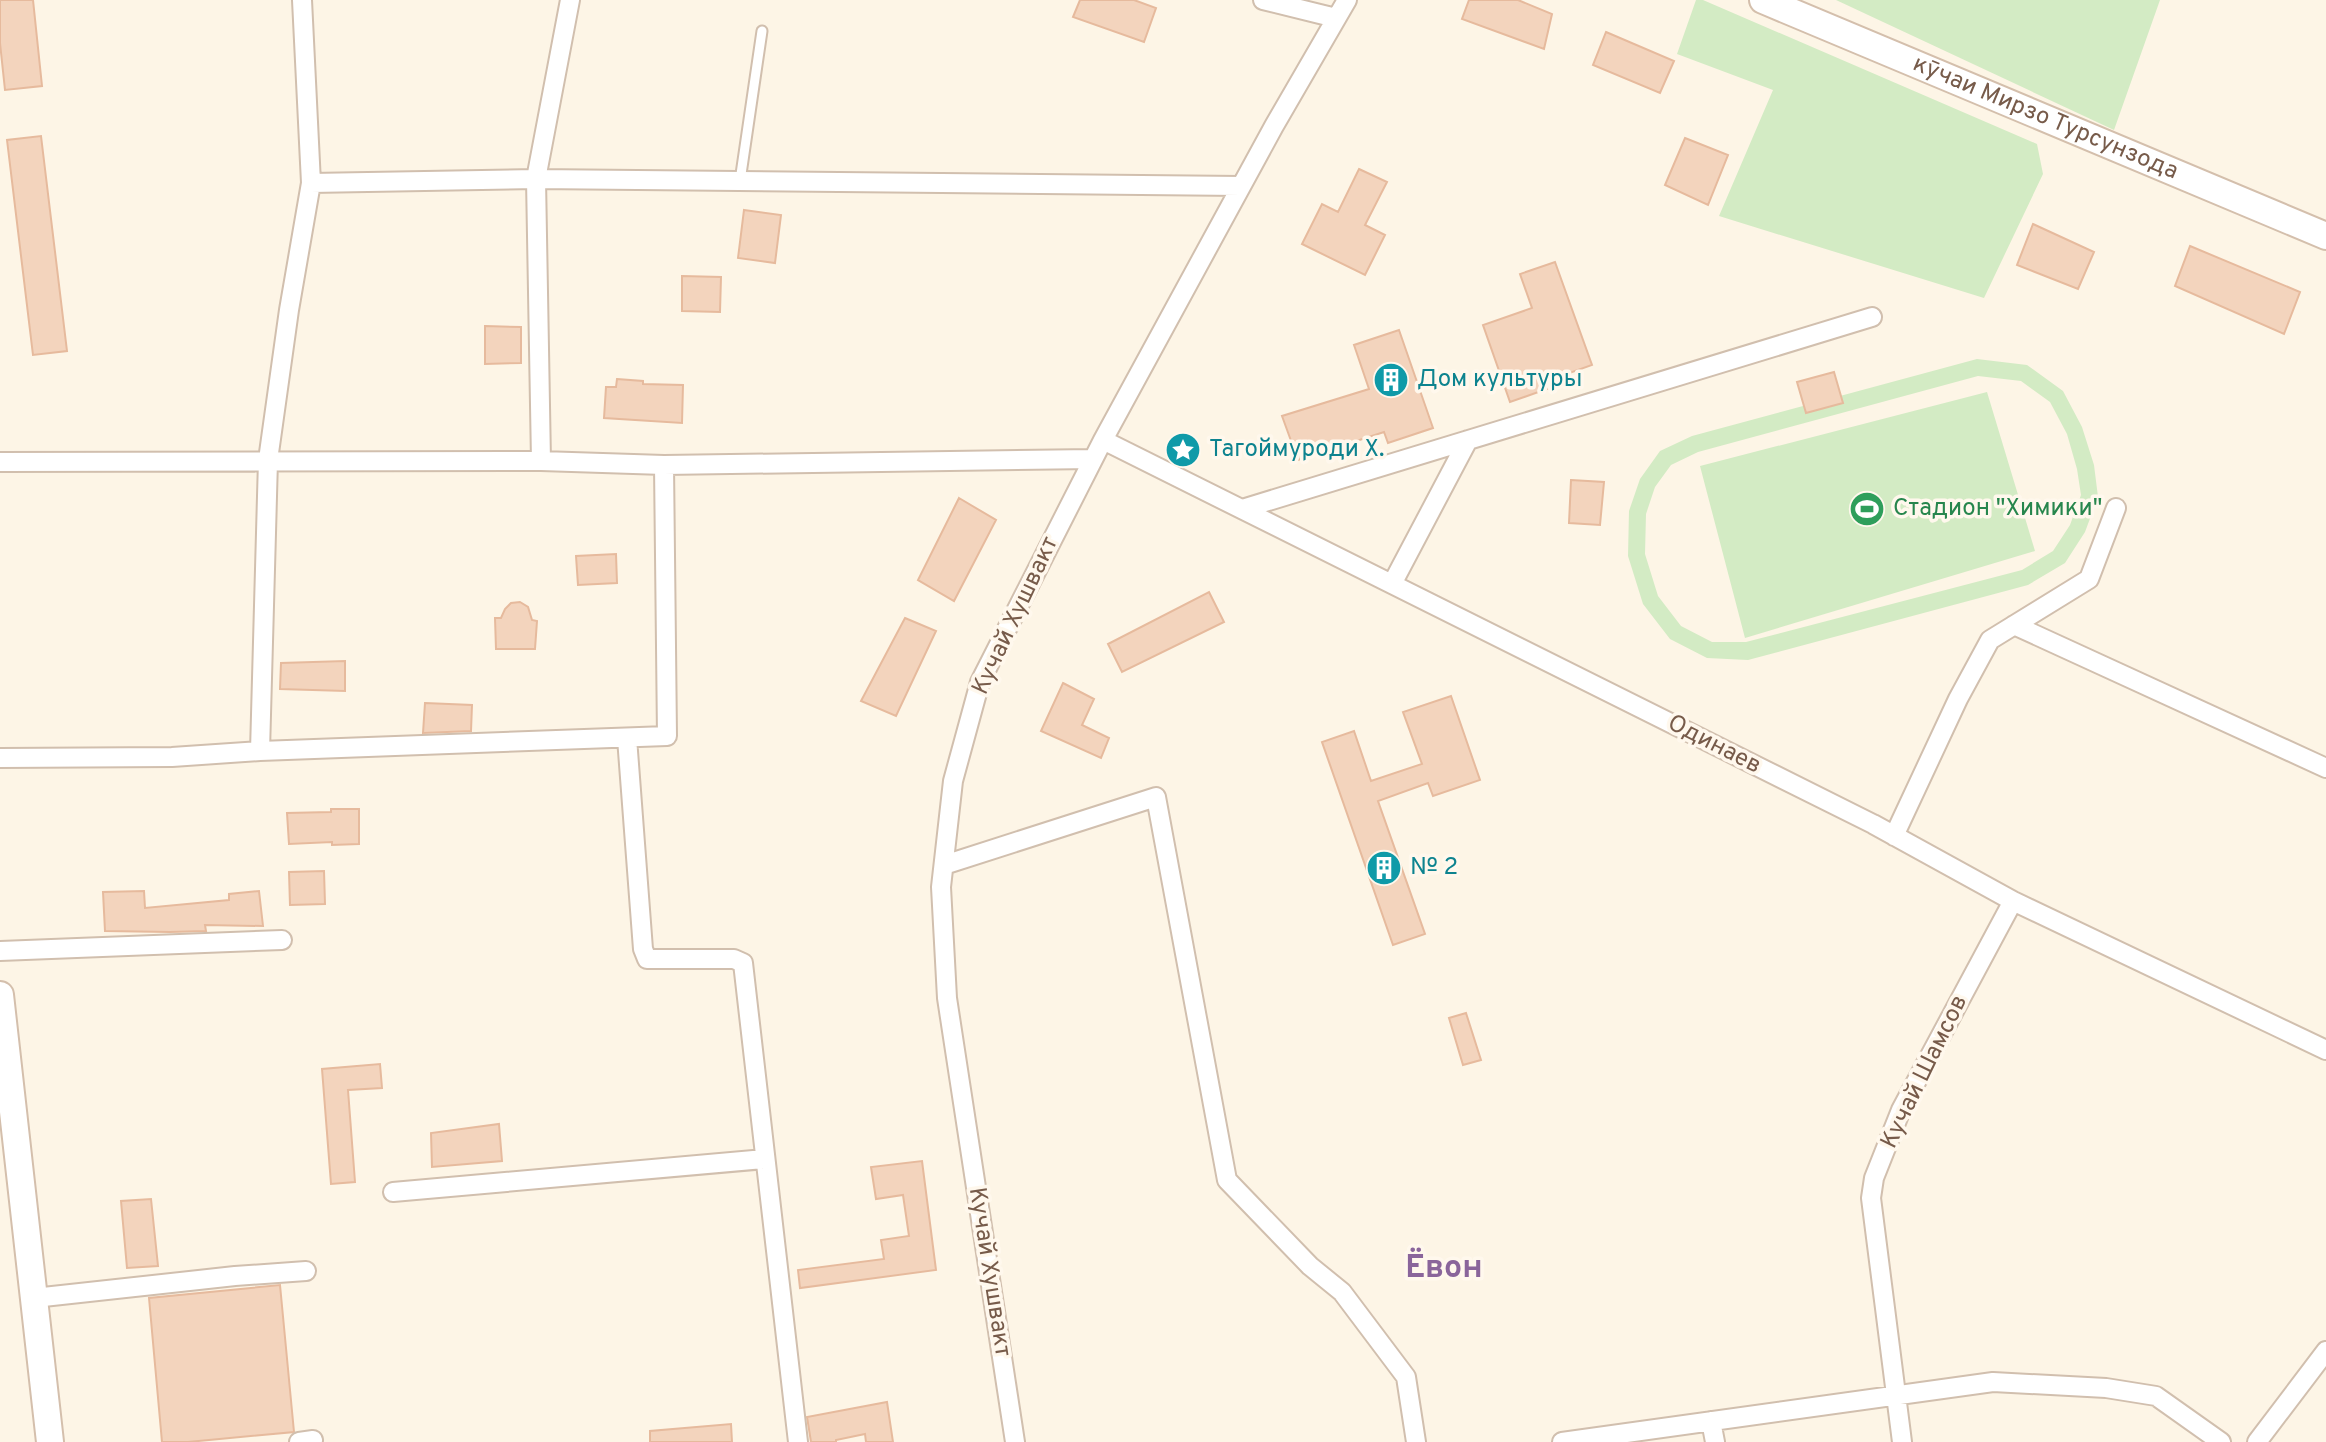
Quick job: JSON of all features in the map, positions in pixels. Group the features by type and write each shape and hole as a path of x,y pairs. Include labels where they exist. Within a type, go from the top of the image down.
{"street":[{"path":"260,751 268,460 311,183 302,0"},
{"path":"541,461 536,179 570,0"},
{"path":"1263,0 1336,18"},
{"name":"Кучай Хушвакт","path":"1015,1442 947,998 941,887 953,781 980,682 1103,440 1241,186 1347,0"},
{"name":"кӯчаи Мирзо Турсунзода","path":"1763,0 2326,236"},
{"path":"311,183 536,179 1241,186"},
{"path":"1242,509 1872,317"},
{"name":"Одинаев","path":"1103,440 1894,836 2013,901 2326,1050"},
{"path":"1392,584 1468,440"},
{"path":"0,462 541,461 664,465 1093,459"},
{"path":"0,758 172,757 667,736 664,465"},
{"path":"1894,836 1958,699 1990,640 2089,579 2116,508"},
{"path":"2014,625 2326,768"},
{"path":"627,738 643,949 647,959 734,959 743,963 798,1442"},
{"path":"944,865 1156,797 1227,1180 1310,1266 1342,1292 1406,1377 1416,1442"},
{"name":"Кучай Шамсов","path":"1902,1442 1871,1198 1874,1178 1901,1110 2013,901"},
{"path":"0,951 282,940"},
{"path":"0,995 8,1138 34,1298 50,1442"},
{"path":"393,1192 765,1159"},
{"path":"34,1298 306,1271"},
{"path":"2257,1442 2326,1351"},
{"path":"1562,1442 1993,1382 2106,1388 2156,1396 2221,1442"},
{"path":"1711,1421 1715,1442"}],"lane":[{"path":"740,181 762,31"}],"green space":[{"path":"1696,0 1703,0 2037,144 2043,174 1984,298 1719,216 1773,90 1677,54"},
{"path":"1836,0 2160,0 2114,130"},
{"path":"1977,359 2027,365 2063,391 2082,427 2094,465 2098,497 2085,532 2065,563 2028,585 1748,660 1707,658 1670,639 1643,604 1628,556 1629,511 1640,479 1660,451 1692,436","holes":["1978,376 2021,381 2050,402 2067,434 2081,495 2070,525 2053,551 2022,570 1746,642 1712,642 1681,626 1658,596 1645,554 1646,514 1655,487 1671,465 1698,452"]},
{"name":"Стадион \"Химики\"","path":"1987,392 2035,551 1745,638 1700,466"}],"building":[{"path":"0,0 33,0 42,86 5,90"},
{"path":"1080,0 1134,0 1156,8 1144,42 1073,17"},
{"path":"1469,0 1518,0 1552,14 1544,49 1462,19"},
{"path":"1606,32 1674,61 1660,93 1593,65"},
{"path":"41,136 67,351 33,355 7,140"},
{"path":"1685,138 1728,155 1708,205 1665,185"},
{"path":"1359,169 1387,182 1365,225 1385,235 1365,275 1302,244 1322,204 1338,212"},
{"path":"744,210 781,215 775,263 738,258"},
{"path":"2033,224 2094,252 2078,289 2017,265"},
{"path":"2190,246 2300,292 2284,334 2175,286"},
{"path":"1555,262 1592,365 1544,382 1547,389 1510,402 1483,325 1532,308 1520,274"},
{"path":"682,276 721,277 720,312 682,311"},
{"path":"485,326 521,327 521,363 485,364"},
{"path":"1399,330 1433,428 1388,443 1384,432 1298,460 1282,416 1369,389 1354,345"},
{"path":"1834,372 1843,403 1806,413 1797,382"},
{"path":"617,379 643,381 643,384 683,385 682,423 604,418 606,387 616,387"},
{"path":"1571,480 1604,482 1600,525 1569,523"},
{"path":"959,498 996,520 954,601 918,580"},
{"path":"616,554 617,583 578,585 576,556"},
{"path":"1209,592 1224,622 1122,672 1108,644"},
{"path":"520,602 528,607 532,620 537,621 535,649 496,649 495,618 501,618 511,603"},
{"path":"905,618 936,631 896,716 861,701"},
{"path":"345,661 345,691 280,689 281,663"},
{"path":"1063,683 1094,699 1082,725 1109,738 1101,758 1041,731"},
{"name":"№ 2","path":"1451,696 1480,780 1433,796 1428,783 1378,801 1425,934 1393,945 1322,742 1354,731 1371,781 1422,764 1403,712"},
{"path":"425,703 472,705 471,731 423,733"},
{"path":"331,809 359,809 359,844 289,844 287,813 331,812"},
{"path":"324,871 325,904 290,905 289,872"},
{"path":"144,891 145,908 229,900 229,894 259,891 263,926 205,925 206,931 105,931 103,892"},
{"path":"1466,1013 1481,1060 1463,1065 1449,1018"},
{"path":"380,1064 382,1088 348,1090 355,1182 331,1184 322,1069"},
{"path":"499,1124 502,1161 432,1167 431,1133"},
{"path":"922,1161 936,1270 800,1288 798,1270 884,1259 881,1240 909,1236 903,1195 876,1199 871,1167"},
{"path":"151,1199 158,1266 127,1268 121,1201"},
{"path":"280,1285 294,1432 162,1442 149,1298"},
{"path":"887,1402 893,1442 866,1442 865,1434 836,1442 811,1442 807,1417"},
{"path":"731,1424 732,1442 650,1442 650,1431"}],"place":[{"name":"Дом культуры","path":"1391,380"},
{"name":"Тагоймуроди Х.","path":"1183,450"},
{"name":"Стадион \"Химики\"","path":"1867,509"},
{"name":"№ 2","path":"1384,868"}],"district":[{"name":"Ёвон","path":"1444,1269"}]}
